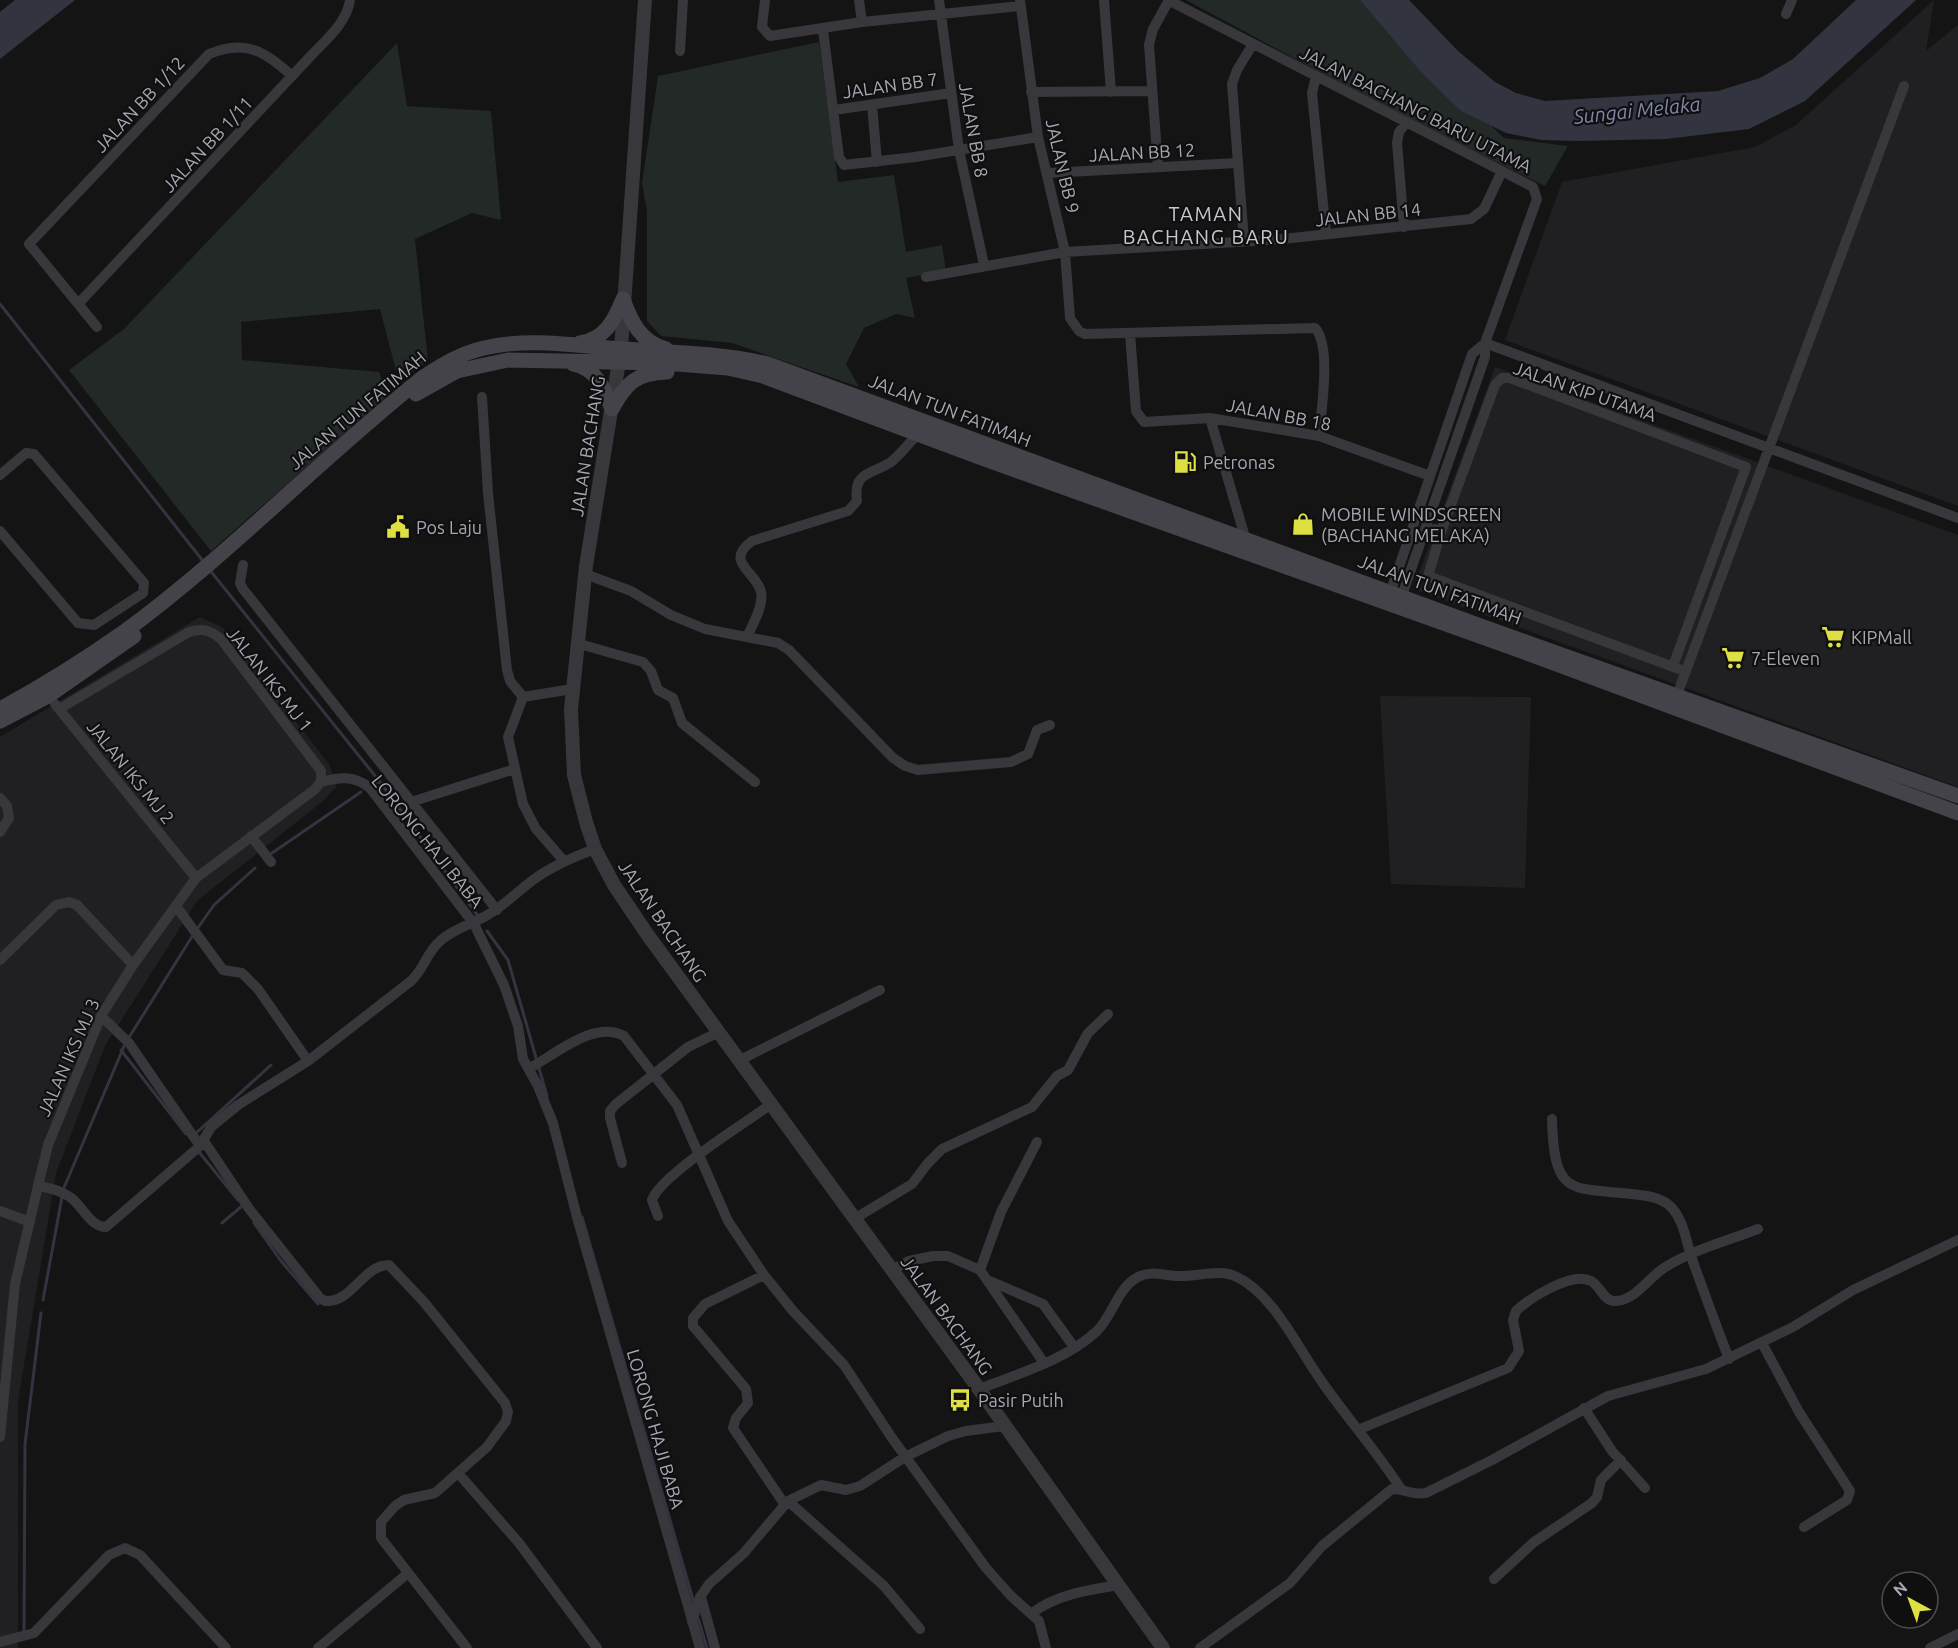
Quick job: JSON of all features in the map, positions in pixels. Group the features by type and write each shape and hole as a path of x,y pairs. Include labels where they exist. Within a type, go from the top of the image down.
{"main road":[{"path":"556,343 582,343 600,336 615,320 623,299"},
{"path":"623,299 629,316 643,336 663,348 679,351"},
{"name":"JALAN TUN FATIMAH","path":"219,560 413,385 440,366 463,354 485,348 530,342 556,343 763,376 918,434 1394,600 1677,695 1958,796"},
{"name":"JALAN TUN FATIMAH","path":"0,722 44,691 123,645 192,583 405,403 435,382 457,371 485,363 528,360 562,361 679,351 739,357 776,366 981,444 1245,537 1524,652 1958,813"},
{"path":"562,361 579,365 597,376 612,409"},
{"path":"612,409 620,394 638,376 649,372 682,372 708,366"},
{"name":"JALAN TUN FATIMAH","path":"0,709 44,691"}],"street":[{"name":"JALAN BB 1/11","path":"78,304 342,21 349,10 350,0"},
{"name":"JALAN BACHANG","path":"645,0 620,355 585,574 572,689 574,775 595,849 614,885 738,1061 979,1389 1163,1648"},
{"path":"680,51 683,0"},
{"path":"765,0 762,27 770,36 823,30 862,22 1020,3"},
{"path":"859,0 862,22"},
{"name":"JALAN BB 8","path":"939,0 959,150 984,265"},
{"path":"1104,0 1110,92"},
{"path":"1158,167 1149,45 1153,29 1168,0"},
{"name":"JALAN BACHANG BARU UTAMA","path":"1168,0 1533,187 1537,199 1485,343"},
{"path":"1786,14 1792,0"},
{"name":"JALAN BB 9","path":"1020,3 1038,137 1049,174 1065,252 1070,318 1079,331 1085,334 1130,334"},
{"path":"823,30 841,162 848,166 1038,137"},
{"path":"1244,241 1232,84 1233,77 1253,44"},
{"name":"JALAN BB 1/12","path":"78,304 29,244 209,54 232,48 253,48 265,52 292,76"},
{"path":"1316,76 1312,93 1326,234"},
{"path":"1677,695 1904,86"},
{"path":"1031,92 1152,91"},
{"name":"JALAN BB 7","path":"834,110 951,93"},
{"path":"872,105 877,162"},
{"path":"1404,226 1397,143 1399,132 1407,122"},
{"name":"JALAN BB 12","path":"1049,174 1237,164"},
{"name":"JALAN BB 14","path":"926,277 1065,252 1244,241 1456,222 1478,216 1492,194 1502,171"},
{"path":"78,304 97,327"},
{"path":"1130,334 1315,328 1321,337 1324,373 1319,436"},
{"name":"JALAN BB 18","path":"1130,334 1136,411 1144,422 1210,418 1319,436 1430,476"},
{"path":"1485,343 1958,518"},
{"path":"1394,600 1430,476 1472,354 1485,343"},
{"path":"1394,600 1426,526 1485,357 1485,343"},
{"name":"JALAN KIP UTAMA","path":"1673,666 1746,467 1510,378 1502,378 1495,385 1441,532 1428,576 1686,671"},
{"path":"482,397 488,494 507,670 510,681 523,697"},
{"path":"1210,418 1245,537"},
{"path":"747,637 762,593 741,561 741,553 745,546 752,541 848,511 857,501 856,484 860,478 896,458 918,434"},
{"path":"0,476 22,456 30,453 38,458 144,583 145,589 141,596 94,625 83,624 74,619 0,531"},
{"path":"1426,526 1441,532"},
{"path":"243,565 240,583 243,589 496,910"},
{"path":"585,574 631,591 671,615 697,625 778,644 789,650 893,758 905,766 918,770 1011,762 1028,753 1037,730 1050,725"},
{"name":"JALAN IKS MJ 1","path":"59,709 189,632 198,629 211,631 221,639 321,776"},
{"path":"576,643 643,662 651,671 658,690 673,698 682,723 755,782"},
{"path":"523,697 572,689"},
{"name":"JALAN IKS MJ 2","path":"44,691 196,878"},
{"path":"523,697 508,737 515,770 527,816 564,861"},
{"path":"411,802 515,770"},
{"name":"JALAN IKS MJ 3","path":"0,1437 4,1352 15,1284 38,1186 48,1145 101,1016 133,965 196,878 314,790 321,776"},
{"name":"LORONG HAJI BABA","path":"321,776 360,780 370,788 474,924 504,985 518,1026 524,1059 535,1065 553,1123 578,1221 700,1648"},
{"path":"0,798 7,806 9,818 0,832"},
{"path":"250,836 271,862"},
{"path":"38,1186 57,1190 71,1197 96,1224 106,1227 202,1144 211,1127 238,1105 308,1061 421,972 438,942 496,910 533,879 564,861 595,849"},
{"path":"0,960 56,905 69,902 77,905 133,965"},
{"path":"176,906 223,970 242,973 258,989 308,1061"},
{"path":"738,1061 880,990"},
{"path":"854,1219 912,1184 928,1162 942,1149 1032,1107 1057,1076 1068,1070 1088,1033 1108,1014"},
{"path":"101,1016 129,1043 250,1210 320,1298 325,1302 337,1299 377,1267 389,1265 424,1302 505,1403 508,1412 506,1421 497,1437 435,1494 412,1498 395,1506 381,1522 381,1538 467,1648"},
{"path":"535,1065 592,1035 614,1031 624,1036 676,1105 728,1221 764,1275 793,1311 844,1365 905,1457 986,1568 1039,1622 1046,1648"},
{"path":"621,1163 610,1112 616,1104 688,1047 718,1032"},
{"path":"658,1216 653,1206 654,1195 698,1156 770,1105"},
{"path":"1552,1119 1556,1161 1561,1174 1570,1185 1583,1191 1625,1193 1661,1200 1672,1208 1680,1220 1690,1254 1729,1359"},
{"path":"980,1270 1000,1212 1037,1142"},
{"path":"0,1211 30,1222"},
{"path":"1360,1429 1508,1368 1519,1352 1514,1320 1516,1311 1551,1287 1587,1279 1593,1281 1607,1298 1614,1301 1642,1288 1656,1273 1690,1254 1758,1230"},
{"path":"1200,1648 1290,1583 1322,1546 1376,1500 1392,1490 1401,1489 1418,1495 1426,1493 1492,1460 1584,1408 1624,1390 1682,1378 1729,1359 1762,1343 1853,1290 1958,1240"},
{"path":"892,1270 909,1261 933,1256 948,1256 980,1270 990,1281 996,1296 1044,1363"},
{"path":"979,1389 1044,1363 1074,1347 1098,1330 1128,1285 1137,1278 1148,1273 1178,1276 1224,1273 1237,1277 1250,1286 1273,1310 1319,1378 1360,1429 1401,1489"},
{"path":"764,1275 705,1304 693,1318 693,1326 746,1389 749,1398 734,1423 735,1433 786,1503 876,1578 902,1605 920,1629"},
{"path":"990,1281 1043,1304 1074,1347"},
{"path":"1762,1343 1799,1412 1850,1491 1847,1500 1804,1527"},
{"path":"1584,1408 1603,1438 1645,1488"},
{"path":"693,1619 700,1599 709,1584 744,1553 786,1503 821,1485 846,1490 860,1486 905,1457 966,1431 1004,1426"},
{"path":"1494,1579 1534,1542 1592,1503 1597,1497 1601,1480 1621,1460"},
{"path":"458,1473 519,1543 597,1648"},
{"path":"0,1642 34,1633 109,1555 125,1548 140,1555 226,1648"},
{"path":"318,1648 407,1574"},
{"path":"1032,1613 1043,1605 1075,1592 1119,1585"},
{"path":"700,1599 714,1648"},
{"path":"1930,1648 1958,1634"}],"shaded area":[{"path":"1186,0 1360,0 1504,138 1568,146 1545,186 1396,113"},
{"path":"1934,0 1926,51 1958,25 1958,506 1505,340 1562,182 1755,147 1796,125"},
{"path":"819,42 838,182 894,175 906,252 942,245 946,271 906,278 915,318 896,314 864,328 846,364 859,387 732,343 661,336 647,321 647,211 642,183 658,76"},
{"path":"397,43 407,106 491,111 501,220 472,213 415,239 428,361 399,382 380,309 241,322 242,360 379,372 387,396 211,551 69,370 124,329"},
{"path":"1495,367 1958,535 1958,787 1413,589"},
{"path":"200,617 222,627 329,764 337,786 322,802 197,901 105,1046 56,1173 18,1401 18,1648 0,1648 0,737"},
{"path":"1380,696 1531,697 1525,888 1391,884"}],"water":[{"path":"15,0 75,0 0,59 0,12"},
{"name":"Sungai Melaka","path":"1360,0 1409,0 1458,51 1495,82 1516,93 1545,101 1718,91 1760,78 1793,59 1856,0 1916,0 1805,101 1749,129 1666,139 1577,141 1542,140 1506,133 1461,111 1422,73"}],"waterway":[{"path":"0,304 203,561"},
{"path":"209,569 380,782 478,916"},
{"path":"374,783 380,782"},
{"path":"272,853 361,792"},
{"path":"197,929 214,905 255,868"},
{"path":"487,931 508,960 547,1096"},
{"path":"128,1039 193,935"},
{"path":"63,1190 125,1044"},
{"path":"121,1050 186,1134"},
{"path":"195,1134 271,1065"},
{"path":"199,1152 238,1200"},
{"path":"43,1300 62,1197"},
{"path":"222,1223 242,1206"},
{"path":"582,1217 694,1603"},
{"path":"254,1223 281,1261 318,1304"},
{"path":"24,1633 25,1444 41,1313"},
{"path":"698,1618 707,1648"}],"place":[{"name":"Petronas","path":"1185,462"},
{"name":"MOBILE WINDSCREEN (BACHANG MELAKA)","path":"1303,524"},
{"name":"Pos Laju","path":"398,527"},
{"name":"KIPMall","path":"1833,637"},
{"name":"7-Eleven","path":"1733,658"},
{"name":"Pasir Putih","path":"960,1400"}],"district":[{"name":"TAMAN BACHANG BARU","path":"1206,224"}]}
